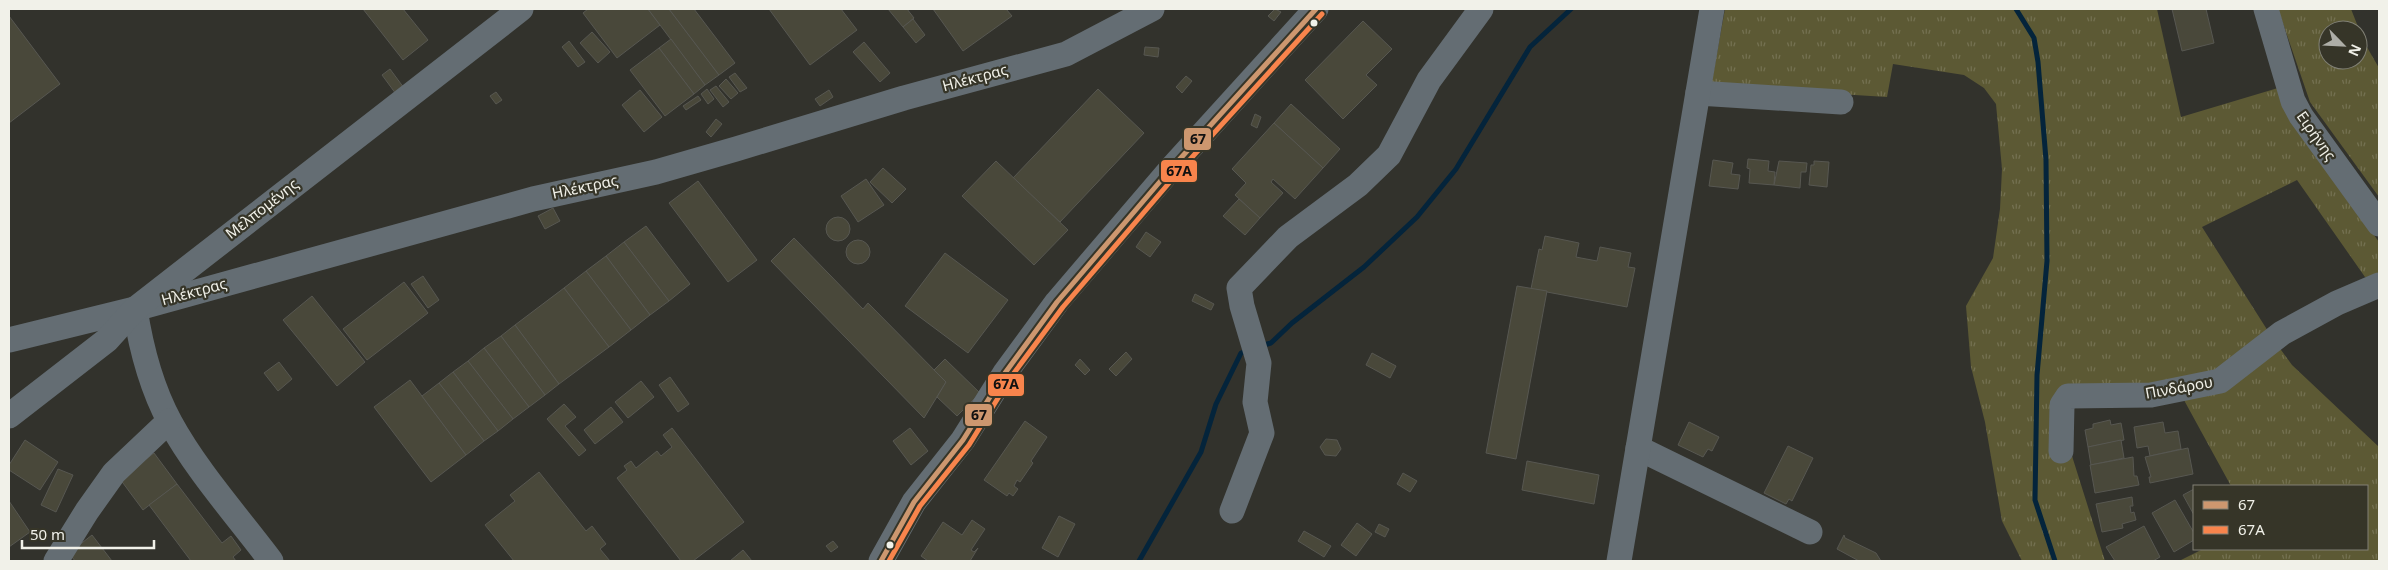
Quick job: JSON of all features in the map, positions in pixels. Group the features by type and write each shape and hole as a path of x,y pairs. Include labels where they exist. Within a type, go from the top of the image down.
{"street":[{"name":"Μελπομένης","path":"9,416 107,340 135,309 520,9"},
{"name":"Ηλέκτρας","path":"9,340 135,309 534,199 656,172 904,98 1058,56 1079,48 1152,9"},
{"path":"881,561 914,502 963,440 1005,373 1057,302 1175,164 1316,9"},
{"path":"1232,511 1262,432 1255,402 1259,363 1239,288 1288,237 1358,185 1389,155 1430,80 1481,9"},
{"path":"1619,561 1712,9"},
{"name":"Ειρήνης","path":"2266,9 2293,100 2301,116 2379,224"},
{"path":"1698,93 1841,102"},
{"name":"Πινδάρου","path":"2061,451 2062,405 2068,396 2151,395 2220,381 2282,333 2337,303 2379,285"},
{"path":"135,309 142,350 169,421 198,465 271,561"},
{"path":"56,561 87,511 114,473 169,421"},
{"path":"1638,448 1810,532"}],"green space":[{"path":"1725,9 2157,9 2181,117 2278,88 2330,174 2379,242 2379,276 2365,277 2297,180 2202,227 2273,339 2292,365 2379,447 2379,561 2179,561 2201,550 2368,550 2368,485 2230,485 2173,380 2149,387 2062,390 2058,454 2072,456 2105,561 2022,561 2002,521 1985,422 1971,367 1966,306 1993,258 2000,209 2002,169 1996,104 1984,88 1964,75 1893,64 1887,97 1711,86"},
{"path":"2278,9 2351,9 2355,20 2318,20 2318,70 2368,70 2368,49 2379,68 2379,197 2310,102"}],"building":[{"path":"363,9 403,9 428,40 403,60"},
{"path":"588,9 648,9 660,25 617,58 583,13"},
{"path":"648,9 669,9 719,75 705,85"},
{"path":"669,9 694,9 735,63 719,75"},
{"path":"769,9 841,9 857,30 810,65"},
{"path":"888,9 907,9 914,18 903,27"},
{"path":"933,9 1006,9 1012,16 963,51"},
{"path":"1275,9 1281,12 1274,21 1268,16"},
{"path":"2172,9 2206,9 2214,43 2182,51"},
{"path":"9,16 60,84 9,123"},
{"path":"913,19 925,35 916,43 903,27"},
{"path":"1363,21 1392,49 1366,75 1377,85 1343,119 1305,80"},
{"path":"592,32 610,52 598,63 580,43"},
{"path":"671,39 705,85 694,94 659,48"},
{"path":"569,41 585,62 578,67 562,47"},
{"path":"864,42 890,73 880,82 853,52"},
{"path":"1145,47 1159,48 1158,57 1144,55"},
{"path":"659,48 694,94 665,116 630,70"},
{"path":"390,69 404,88 396,94 382,75"},
{"path":"735,73 747,88 740,92 729,77"},
{"path":"1186,76 1192,81 1182,93 1176,87"},
{"path":"726,79 738,93 731,99 719,86"},
{"path":"716,86 729,102 723,107 710,90"},
{"path":"707,89 714,99 708,104 701,94"},
{"path":"1098,89 1144,133 1060,222 1013,178"},
{"path":"640,90 662,117 644,132 622,105"},
{"path":"829,90 833,97 820,106 815,99"},
{"path":"496,92 502,100 496,104 490,96"},
{"path":"698,96 701,100 686,110 683,106"},
{"path":"1291,104 1340,149 1323,168 1274,123"},
{"path":"1255,114 1261,117 1257,128 1251,125"},
{"path":"716,119 722,124 711,137 706,132"},
{"path":"1274,123 1323,168 1295,199 1273,179 1271,182 1283,193 1260,218 1235,195 1246,183 1232,169"},
{"path":"1748,159 1769,161 1768,171 1775,172 1774,185 1749,183 1750,169 1747,168"},
{"path":"1713,160 1733,163 1731,174 1740,175 1738,189 1709,186"},
{"path":"996,161 1068,230 1034,265 962,196"},
{"path":"1779,161 1807,163 1806,172 1801,172 1800,188 1774,185"},
{"path":"1814,161 1829,162 1827,187 1809,185 1811,165 1814,165"},
{"path":"883,168 906,189 892,203 870,182"},
{"path":"866,179 884,205 858,222 841,196"},
{"path":"698,181 757,260 728,282 669,203"},
{"path":"1239,199 1260,218 1245,235 1223,216"},
{"path":"553,208 560,221 545,229 538,216"},
{"path":"838,217 847,220 850,229 847,238 838,241 829,238 826,229 829,220"},
{"path":"646,226 690,284 669,301 624,242"},
{"path":"1146,232 1161,242 1150,257 1136,247"},
{"path":"1545,236 1579,243 1576,257 1581,258 1597,261 1600,247 1631,253 1628,267 1635,268 1627,307 1531,289 1539,249 1542,250"},
{"path":"794,238 863,309 868,303 946,382 924,418 771,261"},
{"path":"858,240 866,244 870,252 866,260 858,264 850,260 846,252 850,244"},
{"path":"624,242 669,301 650,315 606,256"},
{"path":"945,253 1008,300 968,353 905,306"},
{"path":"606,256 650,315 631,330 586,271"},
{"path":"586,271 631,330 609,347 564,288"},
{"path":"423,276 439,300 428,308 411,284"},
{"path":"404,282 428,313 367,360 343,329"},
{"path":"1517,286 1547,291 1516,459 1486,453"},
{"path":"564,288 609,347 559,384 515,325"},
{"path":"1195,294 1214,304 1211,310 1192,301"},
{"path":"312,296 365,362 337,386 283,320"},
{"path":"515,325 559,384 545,395 501,336"},
{"path":"501,336 545,395 529,407 484,348"},
{"path":"484,348 529,407 513,419 468,361"},
{"path":"1126,352 1132,359 1116,376 1109,369"},
{"path":"1372,353 1396,366 1390,378 1366,365"},
{"path":"945,359 980,393 957,416 937,397 946,382 934,370"},
{"path":"1080,359 1090,370 1085,375 1075,365"},
{"path":"468,361 513,419 498,431 453,372"},
{"path":"279,362 292,379 278,391 264,373"},
{"path":"453,372 498,431 484,441 439,383"},
{"path":"670,377 689,404 678,412 659,385"},
{"path":"410,380 466,455 431,482 374,407"},
{"path":"641,381 654,397 628,418 615,402"},
{"path":"439,383 484,441 466,455 422,396"},
{"path":"564,404 576,417 565,426 586,450 579,456 547,419"},
{"path":"611,407 623,422 595,444 584,430"},
{"path":"2110,420 2111,425 2121,423 2124,440 2088,447 2085,430 2093,428 2093,424"},
{"path":"1025,421 1047,437 1020,482 1017,480 1014,486 1018,489 1013,496 1009,493 1007,496 984,480"},
{"path":"1689,422 1719,437 1712,451 1708,449 1703,457 1678,445"},
{"path":"2163,422 2165,433 2178,431 2181,449 2150,456 2148,446 2137,448 2134,427"},
{"path":"672,428 744,522 693,561 681,561 617,478 627,470 624,466 631,461 636,468 657,451 661,456 672,447 663,435"},
{"path":"910,428 928,451 911,465 893,441"},
{"path":"1326,439 1337,440 1341,449 1336,456 1325,455 1320,447"},
{"path":"25,440 58,462 40,490 9,470 9,465"},
{"path":"2121,440 2124,458 2091,465 2088,447"},
{"path":"1788,446 1813,458 1792,501 1789,499 1786,504 1764,493"},
{"path":"2188,448 2193,474 2150,483 2149,477 2151,477 2145,457"},
{"path":"154,453 177,484 143,510 120,479"},
{"path":"2133,457 2134,476 2137,476 2139,485 2095,493 2090,465"},
{"path":"1527,461 1599,475 1594,504 1522,490"},
{"path":"58,469 73,475 56,512 41,505"},
{"path":"539,472 586,531 592,526 606,544 600,549 610,561 514,561 485,525 515,501 510,495"},
{"path":"1403,473 1417,481 1410,492 1397,484"},
{"path":"177,484 222,543 231,536 241,550 233,557 236,561 191,561 149,505"},
{"path":"2193,490 2193,513 2183,495"},
{"path":"2132,497 2133,506 2130,506 2131,513 2134,512 2136,520 2122,524 2123,528 2102,532 2096,504"},
{"path":"2175,500 2193,531 2193,541 2174,552 2152,513"},
{"path":"9,501 30,532 9,547"},
{"path":"1059,516 1075,524 1058,557 1042,548"},
{"path":"972,520 985,529 971,550 974,552 978,548 970,561 928,561 921,556 943,522 962,535"},
{"path":"1357,523 1372,534 1356,556 1341,545"},
{"path":"1379,524 1389,529 1385,537 1375,532"},
{"path":"2144,526 2160,557 2153,561 2115,561 2106,547"},
{"path":"1304,531 1331,546 1324,557 1298,541"},
{"path":"92,535 112,561 75,561 69,553"},
{"path":"1844,535 1845,538 1876,553 1881,561 1859,561 1837,549"},
{"path":"833,541 838,547 831,552 826,546"},
{"path":"743,550 752,561 730,561"}],"waterway":[{"path":"1260,346 1271,343 1292,323 1364,267 1417,217 1456,169 1530,47 1571,9"},
{"path":"2016,9 2034,38 2038,62 2046,160 2047,261 2037,375 2035,500 2055,561"},
{"path":"1139,561 1201,452 1216,404 1241,353 1247,351"}],"transit line":[{"name":"67","path":"881,561 914,502 963,440 1005,373 1057,302 1169,171 1316,9"},
{"name":"67Α","path":"889,561 920,506 969,445 1011,377 1063,307 1175,176 1322,14"}]}
